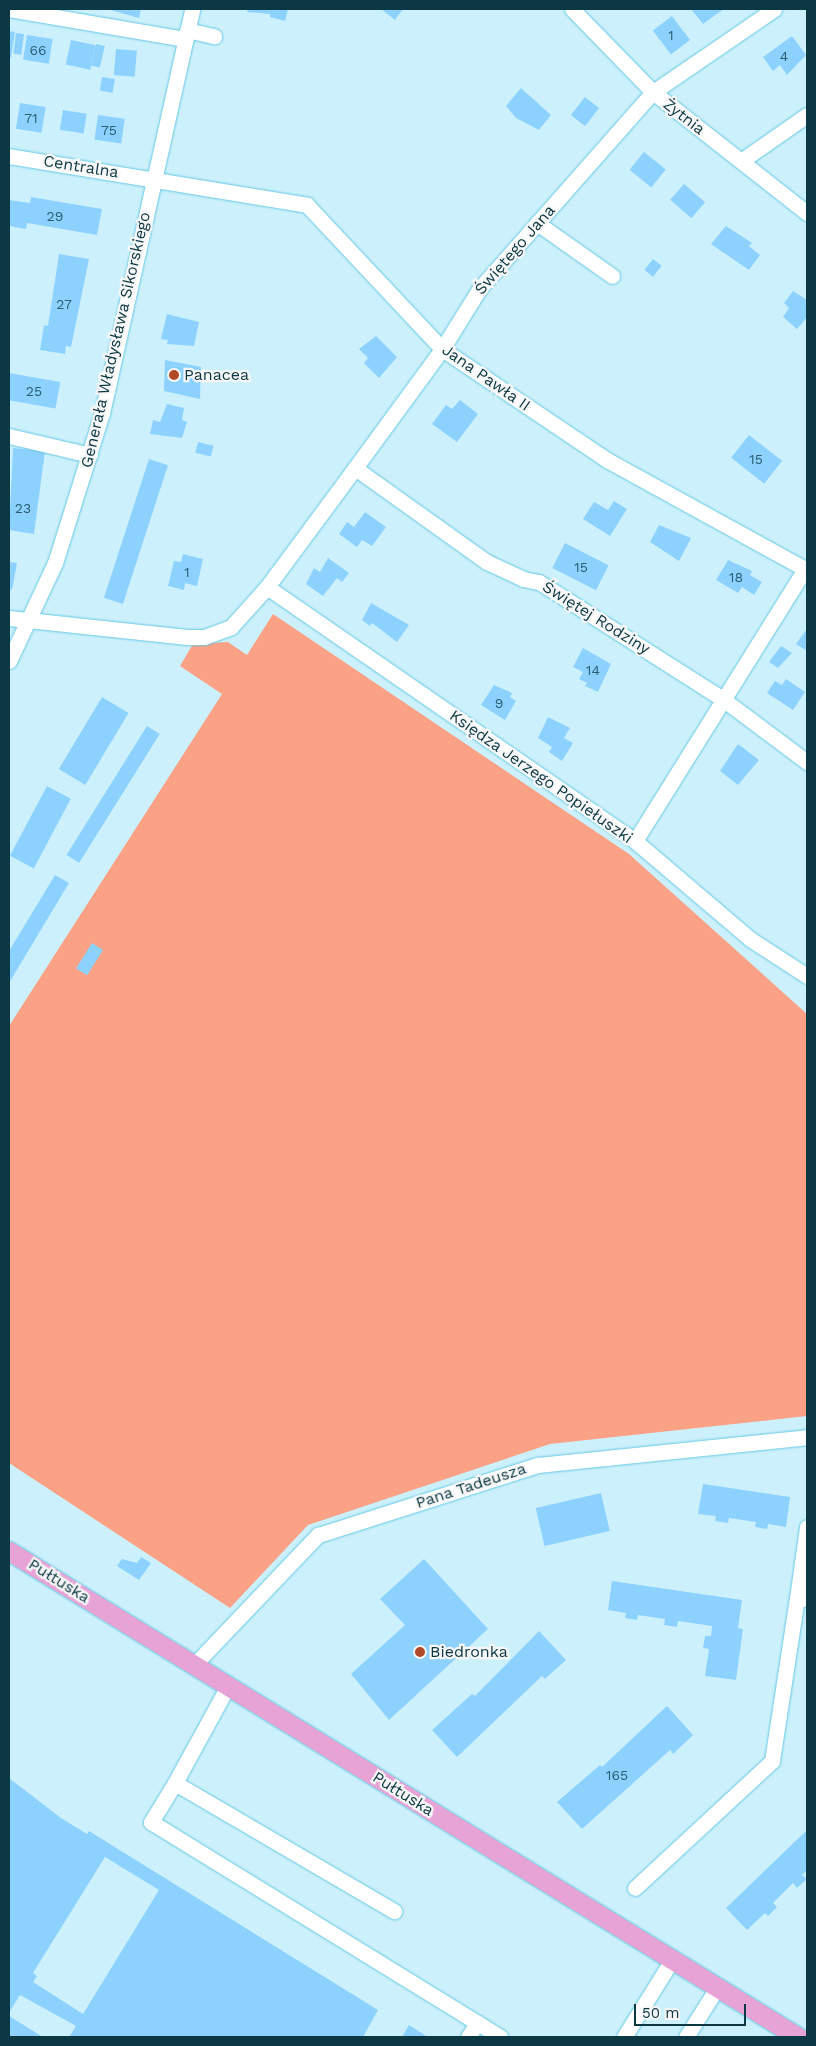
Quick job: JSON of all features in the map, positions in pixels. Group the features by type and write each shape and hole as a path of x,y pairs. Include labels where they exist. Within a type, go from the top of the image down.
{"main road":[{"name":"Pułtuska","path":"9,1551 798,2037"}],"street":[{"path":"9,9 87,15 186,35 214,36"},
{"name":"Generała Władysława Sikorskiego","path":"9,661 30,620 55,563 90,455 192,9"},
{"name":"Żytnia","path":"572,9 653,92 807,213"},
{"name":"Świętego Jana","path":"9,618 204,637 231,627 267,587 355,468 442,349 480,288 537,223 653,92 774,9"},
{"path":"740,161 807,116"},
{"name":"Centralna","path":"9,156 154,179"},
{"name":"Jana Pawła II","path":"154,179 307,206 442,349 607,460 806,569"},
{"path":"537,223 612,276"},
{"path":"9,436 90,455"},
{"name":"Świętej Rodziny","path":"355,468 486,562 523,579 539,582 724,700 807,762"},
{"path":"635,841 806,569"},
{"name":"Księdza Jerzego Popiełuszki","path":"267,587 635,841 750,940 807,976"},
{"name":"Pana Tadeusza","path":"194,1665 318,1535 538,1465 807,1437"},
{"path":"635,1888 772,1761 802,1598 807,1527"},
{"path":"228,1686 152,1822 500,2037"},
{"path":"175,1782 394,1910"},
{"path":"624,2037 672,1960"},
{"path":"686,2037 717,1988"},
{"path":"468,2037 477,2023"}],"shaded area":[{"path":"273,614 629,854 807,1014 807,1416 550,1444 308,1525 230,1608 9,1463 9,1026 222,694 180,666 193,644 228,642 247,655"}],"building":[{"path":"107,9 141,9 139,18"},
{"path":"248,9 288,9 285,21 270,17 270,14 247,12"},
{"path":"381,9 403,9 395,20"},
{"path":"691,9 724,9 703,24"},
{"path":"672,16 690,40 671,54 653,30"},
{"path":"9,31 15,32 11,58 9,57"},
{"path":"16,33 24,34 21,55 13,54"},
{"path":"27,35 53,39 49,64 23,60"},
{"path":"792,36 806,55 787,75 780,65 773,71 763,57"},
{"path":"71,40 95,45 90,70 66,64"},
{"path":"96,44 105,46 100,67 91,65"},
{"path":"116,49 137,51 135,77 114,75"},
{"path":"102,77 115,79 113,93 100,91"},
{"path":"521,88 551,115 539,130 516,118 506,106"},
{"path":"585,97 599,108 585,126 571,115"},
{"path":"20,103 46,107 42,133 16,129"},
{"path":"63,110 87,114 84,134 60,130"},
{"path":"98,115 125,119 121,144 95,140"},
{"path":"644,152 666,170 651,187 630,170"},
{"path":"684,184 705,202 691,218 670,200"},
{"path":"31,197 102,209 97,235 27,223 26,229 9,226 9,200 30,203"},
{"path":"726,226 752,243 749,246 760,255 749,270 711,244"},
{"path":"59,254 89,259 71,347 66,346 65,354 40,350 44,325 48,326"},
{"path":"653,259 662,266 653,277 644,270"},
{"path":"793,291 807,300 807,317 797,329 783,317 789,308 784,303"},
{"path":"167,314 199,322 194,346 167,344 168,340 161,339"},
{"path":"376,336 397,357 379,378 364,363 368,358 359,349"},
{"path":"165,360 201,367 200,399 164,391"},
{"path":"9,373 60,382 56,409 9,400"},
{"path":"460,400 478,414 457,442 432,424 446,405 452,409"},
{"path":"167,404 184,408 182,420 187,422 182,438 150,434 153,420 160,422"},
{"path":"749,435 782,461 764,484 731,458"},
{"path":"198,442 214,446 211,457 195,453"},
{"path":"13,448 45,451 34,534 9,530"},
{"path":"149,459 168,465 123,604 104,598"},
{"path":"614,501 627,509 610,536 583,519 594,502 608,510"},
{"path":"365,512 386,527 372,546 362,540 357,547 339,534 347,522 354,527"},
{"path":"659,525 691,538 679,561 650,542"},
{"path":"565,543 609,565 596,590 552,568"},
{"path":"183,554 203,559 197,586 185,583 184,590 168,586 174,561 181,562"},
{"path":"328,558 349,573 342,582 337,578 323,596 306,584 314,568 320,572"},
{"path":"728,560 752,571 750,575 762,582 754,595 742,587 738,593 716,580"},
{"path":"9,562 17,563 12,590 9,589"},
{"path":"371,603 409,625 397,642 372,623 370,626 362,620"},
{"path":"807,631 807,651 796,644"},
{"path":"781,646 792,653 778,668 769,662"},
{"path":"583,648 611,664 598,692 585,686 587,683 579,679 583,672 573,667"},
{"path":"786,679 805,692 793,710 767,693 775,681 782,685"},
{"path":"494,685 512,693 510,697 516,701 505,720 481,705"},
{"path":"102,697 129,713 85,785 59,769"},
{"path":"548,717 570,728 564,738 573,743 562,761 549,752 552,747 538,738"},
{"path":"147,726 160,734 79,863 66,855"},
{"path":"738,744 759,760 738,785 720,771"},
{"path":"47,786 71,799 34,868 10,856"},
{"path":"55,875 69,883 9,983 9,951"},
{"path":"92,943 103,950 87,975 76,968"},
{"path":"703,1484 790,1497 786,1527 768,1524 767,1529 755,1527 756,1522 729,1518 728,1523 715,1521 716,1516 698,1514"},
{"path":"601,1493 610,1531 544,1546 536,1508"},
{"path":"141,1557 151,1563 139,1580 117,1566 122,1559 137,1563"},
{"name":"Biedronka","path":"424,1559 488,1629 389,1720 351,1674 405,1625 380,1599"},
{"path":"612,1581 742,1600 738,1628 743,1629 736,1680 705,1676 709,1649 703,1648 705,1636 711,1636 712,1626 678,1621 677,1627 664,1625 665,1619 638,1615 637,1620 625,1618 626,1613 608,1610"},
{"path":"539,1631 566,1660 545,1679 542,1676 457,1757 432,1730 472,1694 475,1696"},
{"path":"667,1706 693,1735 673,1754 670,1750 582,1829 557,1802 600,1765 602,1767"},
{"path":"9,1778 61,1818 87,1834 89,1831 378,2010 363,2037 69,2037 76,2026 20,1995 9,2013","holes":["105,1857 159,1890 83,2014 33,1982 37,1976 33,1973"]},
{"path":"807,1830 807,1870 802,1875 807,1879 797,1888 793,1883 773,1903 777,1907 768,1916 765,1913 747,1930 726,1908"},
{"path":"9,2016 43,2037 9,2037"},
{"path":"409,2025 428,2037 402,2037"}],"place":[{"name":"Panacea","path":"174,375"},
{"name":"Biedronka","path":"420,1652"}]}
